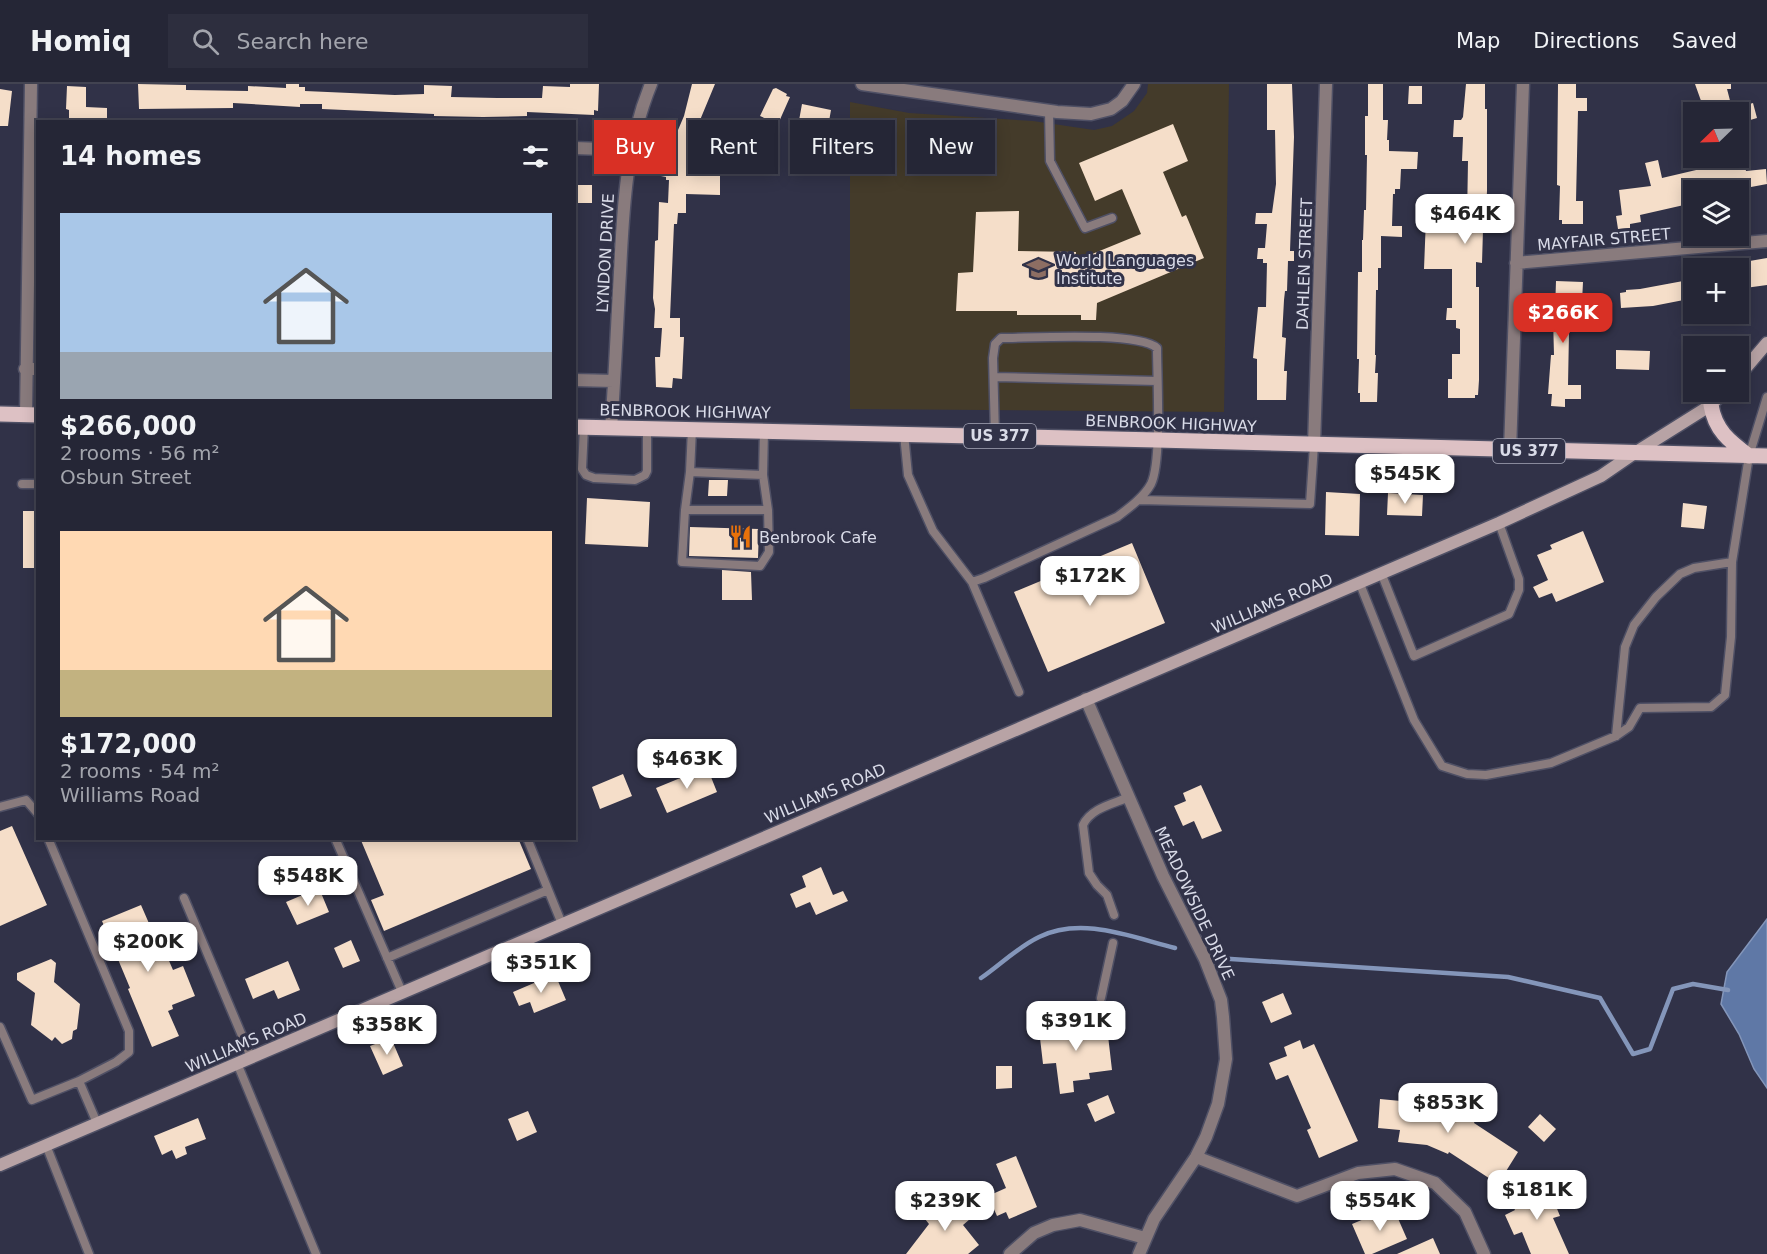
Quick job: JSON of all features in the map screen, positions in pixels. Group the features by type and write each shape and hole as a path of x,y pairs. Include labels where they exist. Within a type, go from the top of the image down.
{"main road":[{"path":"1711,405 1716,424 1733,445 1749,456"},
{"path":"0,414 32,415"},
{"name":"BENBROOK HIGHWAY","path":"579,427 1157,438 1314,445 1767,456"}],"street":[{"path":"31,84 34,130 32,415"},
{"name":"LYNDON DRIVE","path":"638,120 651,84"},
{"path":"862,84 1049,111 1091,114 1111,109 1122,101 1134,84"},
{"name":"DAHLEN STREET","path":"1314,445 1326,84"},
{"path":"1510,450 1523,84"},
{"path":"576,148 594,149"},
{"name":"LYNDON DRIVE","path":"611,428 624,192 627,174"},
{"name":"MAYFAIR STREET","path":"1516,263 1767,241"},
{"path":"1749,364 1767,343"},
{"path":"576,380 614,381"},
{"name":"WILLIAMS ROAD","path":"0,1165 1499,523 1602,476 1714,402"},
{"name":"MEADOWSIDE DRIVE","path":"1086,699 1163,876 1205,959 1221,1000 1226,1059 1218,1104 1196,1157 1154,1219 1139,1254"},
{"path":"1196,1157 1297,1196 1358,1173 1395,1169 1435,1183 1465,1212 1484,1254"},
{"path":"1010,1254 1034,1233 1080,1220 1145,1238"}],"lane":[{"path":"1049,111 1050,161 1085,228 1112,218"},
{"path":"972,582 1117,516 1138,500 1151,484 1157,438 1157,348 1151,343 1127,339 1001,338 995,344 993,358 995,436"},
{"path":"994,377 1157,381"},
{"path":"1360,584 1414,720 1443,766 1467,774 1486,775 1551,763 1616,736 1629,727 1640,708 1711,707 1725,695 1731,637 1732,562 1749,456 1767,397"},
{"path":"579,427 582,469 586,475 594,478 635,480 645,475 647,471 647,428"},
{"path":"692,429 682,562 760,566 769,552 764,475 764,431"},
{"path":"904,434 908,475 933,531 972,582 1019,692"},
{"path":"1138,500 1310,504 1314,445"},
{"path":"690,472 764,475"},
{"path":"22,484 36,484"},
{"path":"685,510 768,510"},
{"path":"1382,574 1414,656 1509,614 1519,591 1519,579 1499,523"},
{"path":"1616,736 1625,647 1634,625 1656,597 1680,574 1694,568 1732,562"},
{"path":"1114,915 1107,895 1089,873 1083,825 1086,818 1094,812 1129,797"},
{"path":"0,807 26,800 36,812"},
{"path":"0,1027 32,1100 80,1081 116,1062 129,1052 129,1031 49,840"},
{"path":"336,840 402,992"},
{"path":"528,840 562,924"},
{"path":"387,958 548,890"},
{"path":"184,898 251,1057"},
{"path":"1101,998 1113,943"},
{"path":"237,1063 316,1254"},
{"path":"80,1081 97,1123"},
{"path":"46,1145 89,1254"}],"shaded area":[{"name":"World Languages Institute","path":"1148,84 1229,84 1224,412 850,409 850,174 895,174 895,120 850,120 850,102 909,113 1033,121 1094,130 1112,126 1134,111 1147,93"}],"water":[{"path":"1767,919 1767,1088 1754,1069 1739,1034 1721,1004 1727,972"}],"building":[{"path":"138,84 186,85 186,90 248,91 248,86 286,88 286,84 299,84 299,87 305,87 305,91 395,95 424,94 424,85 452,86 451,97 542,98 543,86 570,87 570,84 599,84 598,111 594,110 594,115 527,112 527,116 483,117 322,109 322,104 300,104 300,107 233,103 233,108 139,109"},
{"path":"692,84 715,84 700,120 688,120 688,174 720,174 720,195 686,194 686,213 678,213 677,224 674,224 670,318 680,318 680,337 684,337 682,379 673,378 672,388 656,387 655,357 660,357 662,328 654,328 655,241 658,240 659,202 668,203 669,180 661,176 662,174 676,174 676,135 684,116"},
{"path":"1267,84 1292,84 1294,137 1290,251 1294,251 1294,261 1288,261 1287,291 1285,291 1284,300 1282,337 1286,338 1284,371 1287,371 1286,400 1257,400 1257,359 1253,358 1258,307 1266,307 1267,263 1263,263 1263,259 1257,259 1258,248 1265,248 1267,224 1255,224 1256,213 1272,213 1276,184 1275,130 1267,130"},
{"path":"1368,84 1383,84 1383,120 1388,120 1389,151 1418,152 1417,169 1401,169 1400,189 1395,189 1395,194 1393,194 1392,226 1402,226 1402,237 1381,236 1381,268 1378,268 1378,290 1376,290 1377,402 1360,402 1359,359 1357,359 1358,272 1362,272 1362,240 1364,210 1366,210 1365,116 1368,116"},
{"path":"1466,84 1485,84 1485,109 1487,109 1485,230 1483,230 1482,263 1476,262 1476,287 1479,287 1479,380 1478,395 1475,395 1475,398 1448,398 1448,379 1452,379 1452,354 1460,354 1460,329 1456,328 1456,320 1446,320 1447,308 1452,308 1452,269 1424,269 1426,218 1467,219 1468,161 1462,161 1463,137 1453,137 1454,120 1461,120 1463,117"},
{"path":"1558,84 1576,84 1576,98 1587,98 1587,111 1578,111 1576,201 1583,201 1583,224 1562,224 1562,220 1559,220"},
{"path":"1695,84 1731,84 1731,89 1727,89 1730,102 1701,102"},
{"path":"67,86 86,87 86,107 107,108 107,120 69,119 69,110 66,109"},
{"path":"1409,86 1422,86 1422,104 1408,104"},
{"path":"776,88 790,97 778,124 778,120 769,120 760,116 773,89"},
{"path":"0,89 12,91 8,126 0,126"},
{"path":"1753,103 1757,118 1749,120 1749,104"},
{"path":"802,104 831,110 829,120 799,120"},
{"path":"1173,124 1188,161 1163,172 1182,217 1186,215 1204,258 1097,303 1096,320 1081,320 1081,315 1017,315 1017,311 956,311 958,273 973,272 976,212 1019,211 1018,251 1076,252 1075,261 1141,234 1122,189 1095,201 1079,163"},
{"path":"1658,160 1662,178 1705,168 1745,168 1746,171 1766,169 1767,184 1749,187 1749,180 1683,180 1683,190 1681,190 1683,205 1640,215 1641,222 1630,224 1630,228 1618,229 1616,216 1622,215 1619,190 1651,186 1645,163"},
{"path":"576,185 592,185 592,203 576,203"},
{"path":"1767,258 1767,285 1749,287 1749,261"},
{"path":"1556,281 1583,282 1582,302 1571,302 1568,385 1581,385 1581,399 1565,399 1565,407 1551,406 1552,394 1548,394 1551,355 1554,355 1553,317"},
{"path":"1683,281 1683,300 1653,306 1621,308 1620,293"},
{"path":"1616,350 1650,351 1649,370 1616,369"},
{"path":"709,480 728,480 727,496 708,496"},
{"path":"1326,492 1360,494 1359,536 1325,535"},
{"path":"1388,493 1423,495 1422,516 1387,515"},
{"path":"587,498 650,502 648,547 585,544"},
{"path":"1683,503 1707,506 1704,529 1681,527"},
{"path":"23,511 36,511 36,568 23,568"},
{"path":"690,527 759,529 758,558 689,556"},
{"path":"1583,531 1604,582 1556,602 1552,593 1539,598 1533,587 1548,580 1537,555 1552,549 1550,545"},
{"path":"1132,543 1165,623 1048,672 1014,592"},
{"path":"722,570 751,572 752,600 722,600"},
{"path":"707,767 717,792 667,813 656,788"},
{"path":"623,774 632,796 600,809 592,787"},
{"path":"1201,785 1222,831 1202,839 1194,821 1183,826 1174,806 1186,801 1183,793"},
{"path":"12,826 47,905 0,926 0,831"},
{"path":"361,840 519,840 531,869 384,931 371,900 384,895"},
{"path":"821,867 833,895 843,891 848,901 816,915 810,902 796,908 790,894 806,887 802,876"},
{"path":"319,888 329,912 297,925 286,902"},
{"path":"141,905 151,928 154,926 173,970 183,966 195,996 172,1005 173,1009 168,1011 179,1036 152,1047 102,921"},
{"path":"351,940 360,961 343,968 334,948"},
{"path":"51,959 56,963 54,982 80,1004 77,1029 73,1031 72,1039 62,1044 55,1037 52,1041 31,1025 35,993 17,980 17,973"},
{"path":"288,961 300,990 278,999 274,990 253,999 245,979"},
{"path":"555,974 566,1000 534,1013 530,1002 519,1006 513,992"},
{"path":"1283,993 1292,1014 1271,1023 1262,1002"},
{"path":"1072,1011 1075,1031 1107,1027 1112,1070 1089,1073 1090,1079 1073,1081 1074,1092 1060,1094 1056,1063 1043,1064 1040,1038 1060,1035 1057,1013"},
{"path":"391,1038 403,1066 383,1075 370,1046"},
{"path":"1300,1040 1303,1049 1314,1044 1358,1141 1319,1158 1307,1130 1311,1128 1288,1075 1276,1080 1269,1063 1287,1056 1284,1047"},
{"path":"996,1066 1012,1066 1012,1088 996,1089"},
{"path":"1108,1095 1115,1113 1095,1122 1087,1104"},
{"path":"1380,1099 1442,1105 1444,1101 1477,1115 1474,1123 1518,1152 1498,1184 1449,1152 1448,1154 1427,1145 1398,1142 1400,1130 1378,1128"},
{"path":"528,1111 537,1132 517,1141 508,1119"},
{"path":"1540,1114 1556,1129 1544,1142 1528,1127"},
{"path":"198,1118 206,1139 185,1147 187,1154 176,1159 172,1150 162,1155 154,1136"},
{"path":"1016,1156 1037,1207 1009,1219 1006,1212 997,1216 988,1196 1006,1188 996,1164"},
{"path":"1546,1182 1560,1216 1553,1218 1569,1254 1531,1254 1522,1232 1514,1235 1505,1215 1515,1210 1509,1197"},
{"path":"955,1200 970,1219 963,1225 979,1245 968,1254 906,1254 929,1224 921,1214 936,1202 943,1210"},
{"path":"1393,1207 1407,1239 1372,1254 1365,1254 1352,1224"},
{"path":"1433,1238 1440,1254 1397,1254"}],"waterway":[{"path":"981,978 1031,941 1055,931 1072,928 1107,930 1175,948"},
{"path":"1216,958 1508,977 1600,998 1633,1054 1650,1049 1673,989 1693,984 1728,990"}],"place":[{"name":"World Languages Institute","path":"1038,269"},
{"name":"Benbrook Cafe","path":"741,537"}]}
